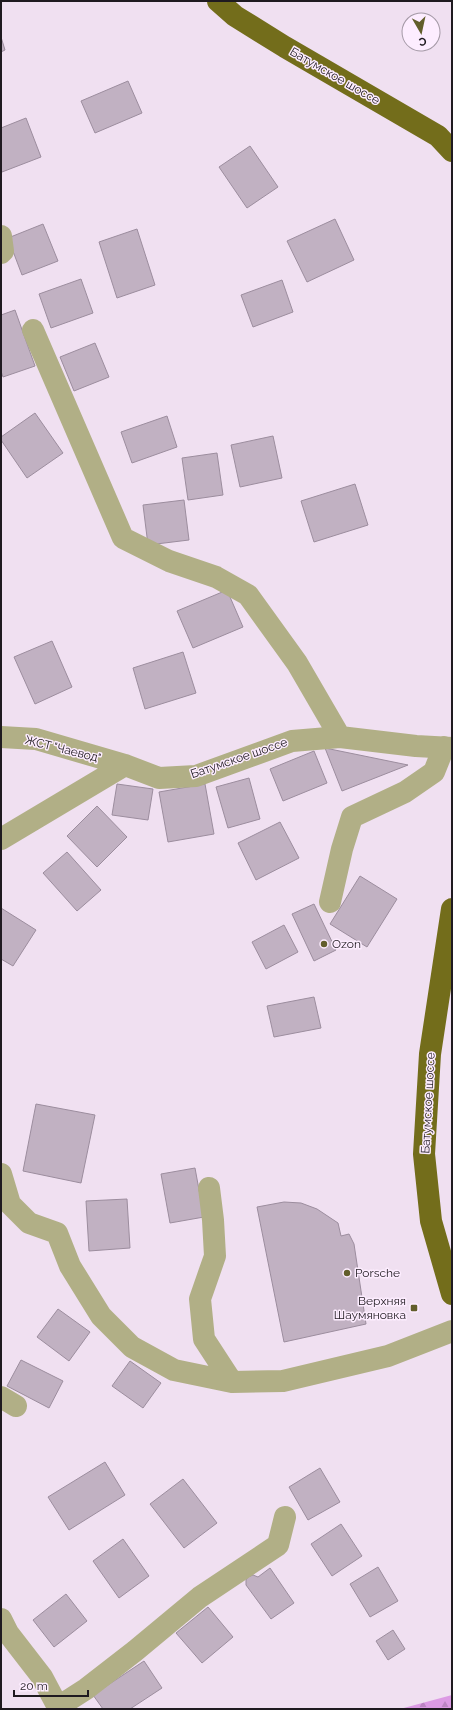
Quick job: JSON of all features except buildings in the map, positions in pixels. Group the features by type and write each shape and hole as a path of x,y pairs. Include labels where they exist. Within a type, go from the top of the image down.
{"highway":[{"name":"Батумское шоссе","path":"218,1 235,16 438,136 452,151"},
{"name":"Батумское шоссе","path":"452,909 430,1054 424,1154 430,1221 452,1294"}],"street":[{"path":"1,236 3,251 1,253"},
{"path":"33,330 123,538 169,561 216,577 248,595 297,663 340,737"},
{"name":"ЖСТ \"Чаевод\"","path":"1,737 36,739 125,765"},
{"name":"Батумское шоссе","path":"125,765 159,778 196,776 292,740 340,737 416,746 448,748"},
{"path":"330,902 342,849 352,816 405,792 434,772 448,748"},
{"path":"1,839 125,765"},
{"path":"1,1174 10,1204 29,1223 57,1232 70,1266 101,1316 132,1347 174,1370 232,1382 283,1381 388,1356 452,1331"},
{"path":"209,1188 213,1220 214,1256 200,1299 204,1339 232,1382"},
{"path":"1,1619 8,1633 42,1677 59,1708 135,1651 200,1597 278,1545 285,1518"}],"green space":[{"path":"452,1695 452,1709 400,1709"}],"place":[{"name":"Ozon","path":"324,944"},
{"name":"Porsche","path":"347,1273"},
{"name":"Верхняя Шаумяновка","path":"414,1308"}]}
